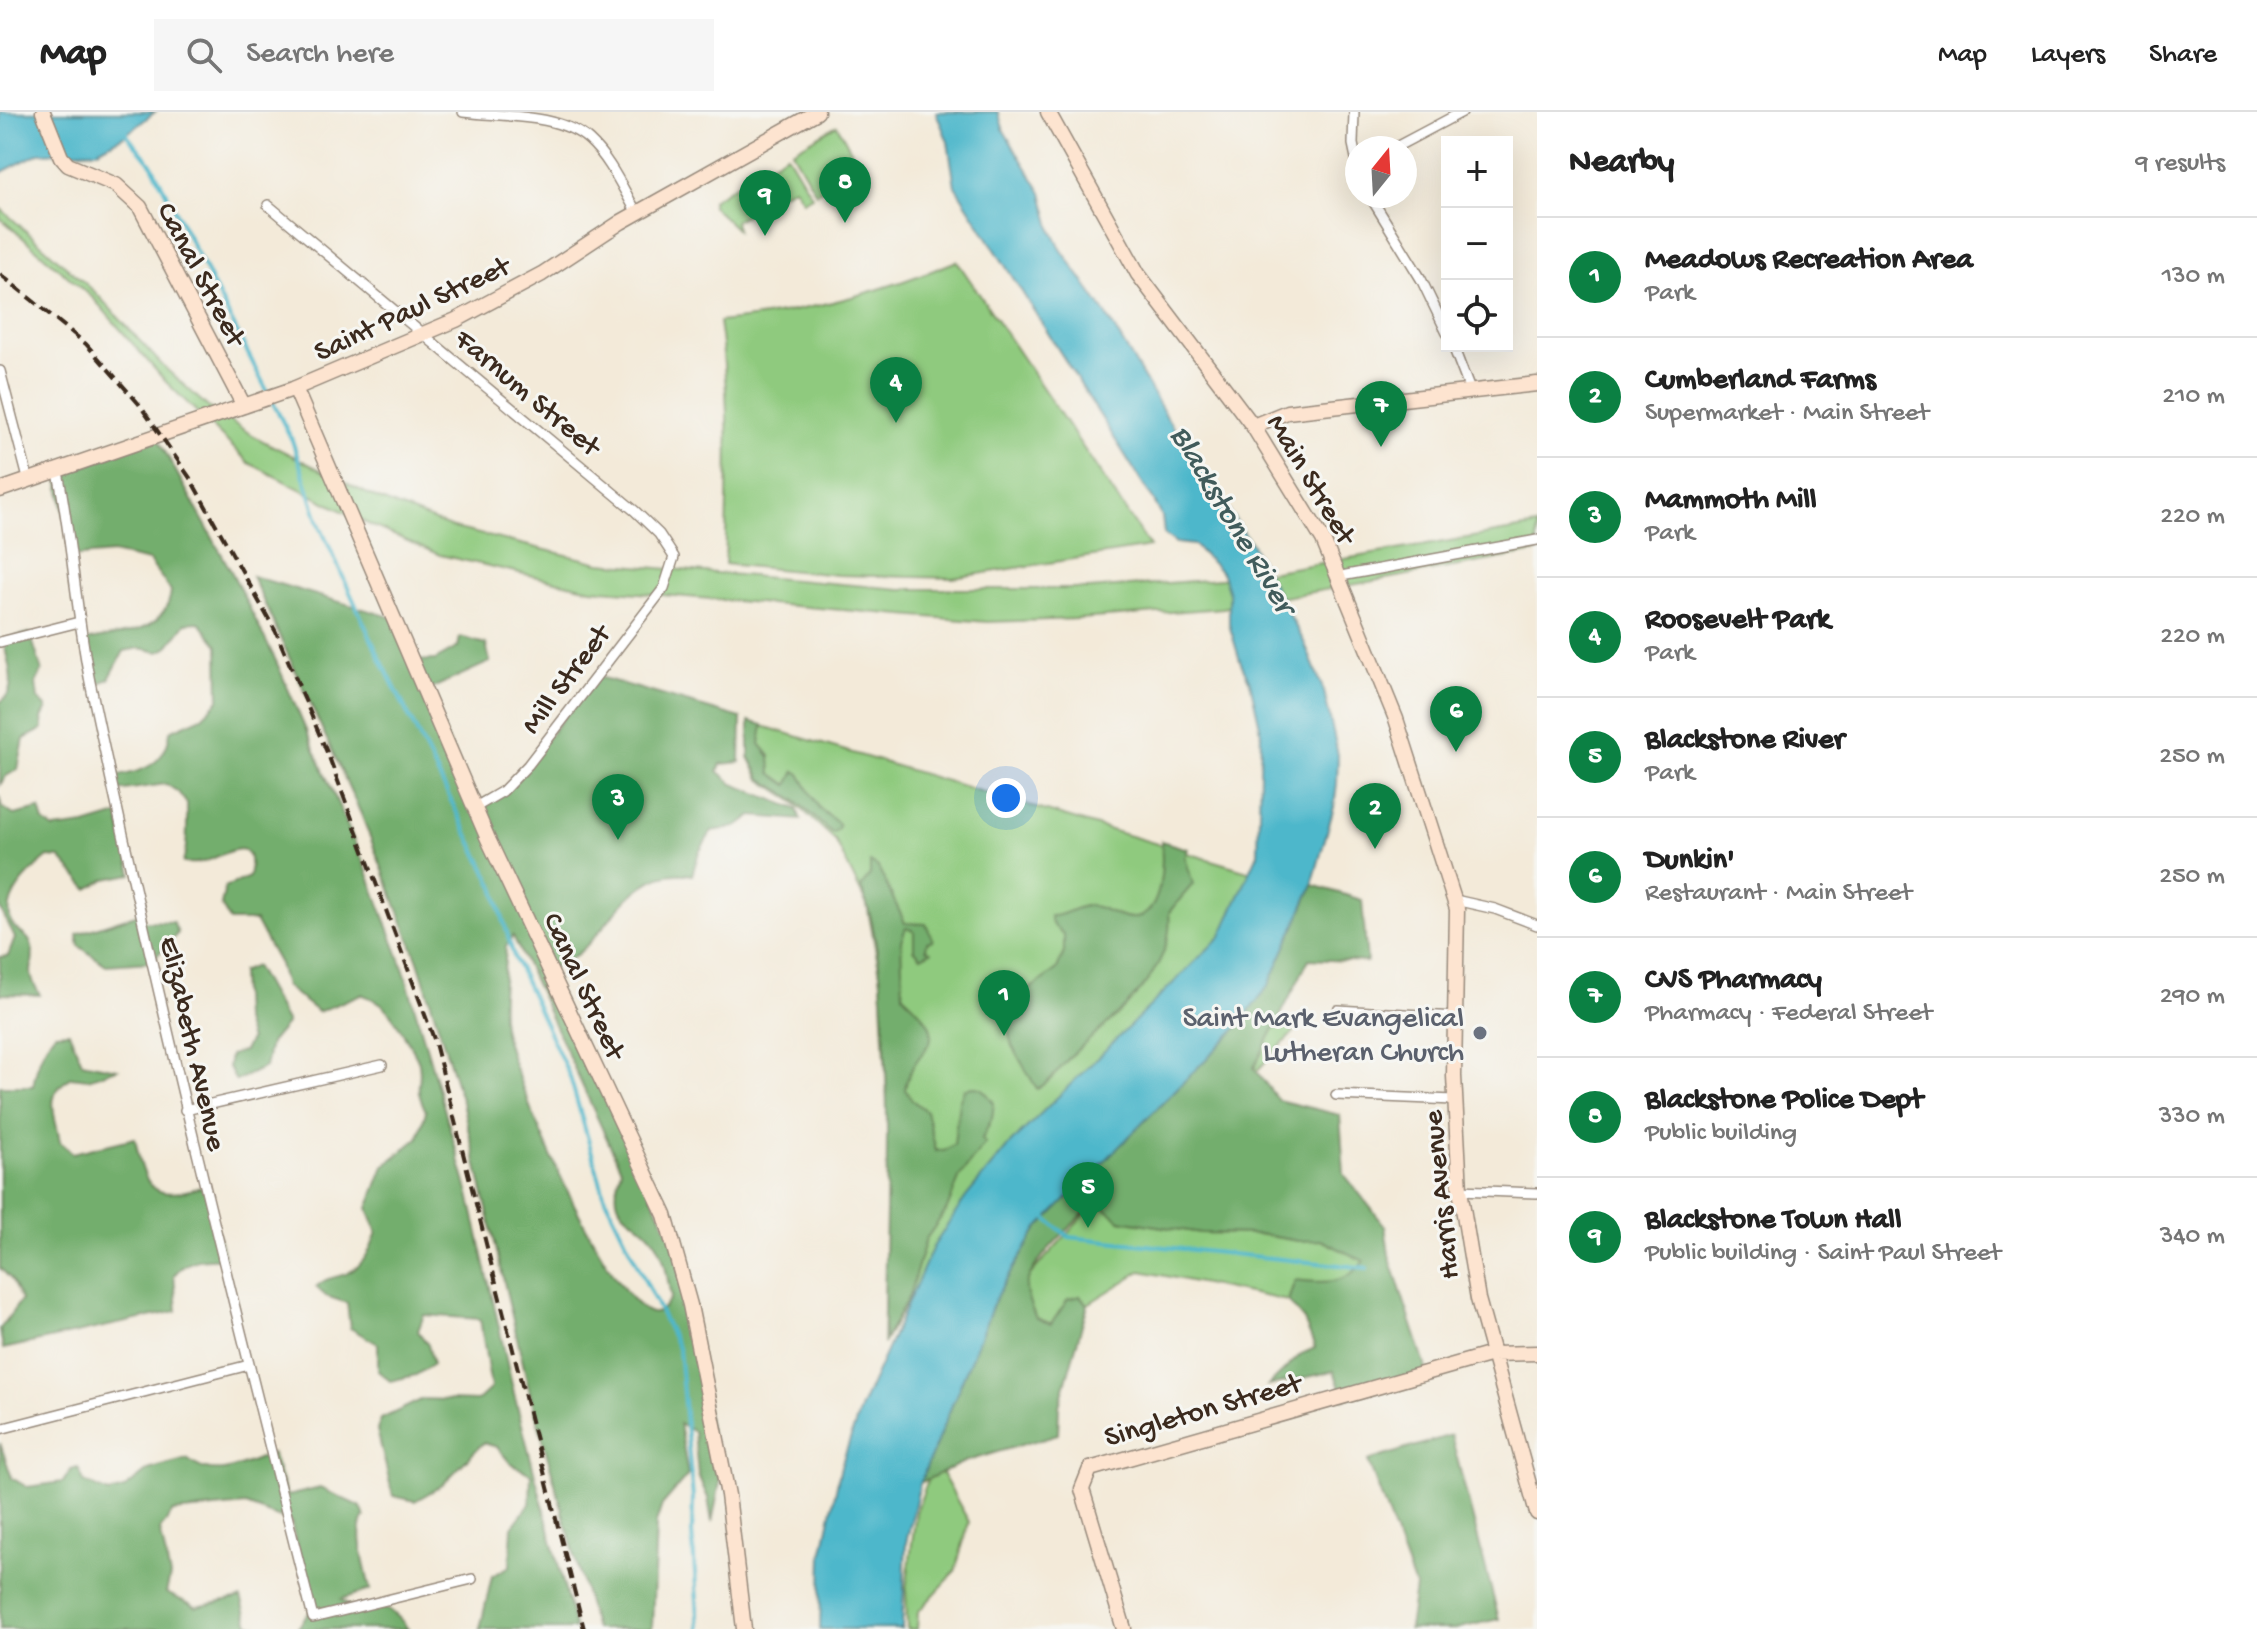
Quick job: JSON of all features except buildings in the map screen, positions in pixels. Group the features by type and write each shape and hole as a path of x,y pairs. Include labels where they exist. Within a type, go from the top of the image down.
{"street":[{"name":"Canal Street","path":"43,112 61,157 68,165 116,185 140,207 244,406"},
{"path":"463,112 544,122 584,136 599,151 637,213"},
{"name":"Saint Paul Street","path":"0,490 295,388 423,334 542,274 637,213 817,112"},
{"name":"Main Street","path":"1048,112 1143,283 1253,426 1323,540 1341,576 1396,719 1456,905"},
{"path":"1354,112 1355,136"},
{"path":"1417,136 1462,112"},
{"name":"Farnum Street","path":"268,205 635,511 659,534 671,550 674,562"},
{"path":"1377,208 1421,279 1441,321"},
{"path":"1455,352 1470,390"},
{"path":"0,371 29,482"},
{"path":"1253,426 1287,412 1537,384"},
{"name":"Canal Street","path":"295,388 474,808 657,1195 675,1246 728,1495 744,1629"},
{"name":"Elizabeth Avenue","path":"58,472 79,622 185,1110 280,1475 313,1618 472,1579"},
{"path":"1341,576 1537,540"},
{"name":"Mill Street","path":"474,808 503,791 528,765 653,604 664,588 674,562"},
{"path":"0,642 79,622"},
{"path":"1456,905 1495,909 1537,925"},
{"name":"Harris Avenue","path":"1456,905 1454,1100 1460,1190 1478,1299 1537,1513"},
{"path":"1338,1010 1455,1017"},
{"path":"185,1110 382,1065"},
{"path":"1336,1095 1454,1100"},
{"path":"1460,1190 1537,1193"},
{"path":"1492,1354 1537,1353"},
{"name":"Singleton Street","path":"1124,1629 1082,1489 1090,1469 1492,1354"},
{"path":"0,1429 249,1365"}],"green space":[{"path":"837,125 865,176 855,191 850,189 844,192 837,181 816,193 792,151"},
{"path":"787,154 812,196 803,201 794,187 775,197 759,171"},
{"path":"745,179 759,207 735,221 737,230 712,206 712,200"},
{"path":"0,208 95,292 164,367 208,407 257,438 376,498 450,527 600,563 900,589 1089,589 1233,578 1537,526 1537,552 1223,608 1079,619 987,622 591,589 440,555 368,524 249,463 166,382 94,299 0,218"},
{"path":"957,261 1150,547 953,578 838,575 725,564 727,413 719,322 840,300"},
{"path":"157,437 232,573 276,661 367,871 403,967 469,1194 514,1394 575,1629 480,1629 492,1576 510,1566 512,1527 530,1504 531,1474 511,1464 497,1447 483,1443 441,1486 415,1501 393,1496 377,1430 381,1419 423,1399 477,1401 491,1388 480,1319 424,1315 418,1331 428,1345 433,1364 416,1375 390,1381 378,1371 378,1344 350,1328 347,1303 326,1296 316,1287 354,1270 364,1259 377,1232 368,1208 384,1166 418,1138 426,1111 419,1090 419,1063 414,1052 386,1008 375,1000 361,994 318,1012 285,986 279,964 255,921 230,921 221,905 225,887 249,877 248,853 243,849 235,850 201,863 183,863 187,804 178,792 166,784 118,791 113,777 143,769 159,759 170,731 202,717 219,700 218,645 199,622 186,623 167,648 159,652 140,648 124,651 109,679 93,686 85,641 139,630 151,624 167,605 171,591 149,561 112,553 71,557 58,477"},
{"path":"252,576 394,618 414,661 435,660 458,647 460,637 486,644 490,662 428,690 473,803 505,792 596,676 741,718 740,762 721,764 718,771 733,784 797,809 801,820 751,816 736,827 712,831 699,852 692,875 673,874 657,878 642,887 580,952 547,970 674,1244 720,1482 712,1522 708,1498 698,1475 694,1432 679,1423 688,1475 662,1505 656,1523 652,1629 595,1629 529,1389 462,1102 418,961 361,814","holes":["513,936 621,1169 617,1185 619,1206 655,1241 666,1268 671,1297 656,1313 648,1312 630,1296 608,1266 562,1180 523,1089 502,1016 506,946"]},
{"path":"30,633 42,671 36,683 38,699 47,708 42,718 43,729 24,739 18,769 5,777 0,785 0,702 6,697 11,682 3,640"},
{"path":"749,721 763,725 760,744 770,756 771,773 788,785 795,771 800,774 819,808 839,824 838,829 832,833 794,799 761,778 749,756"},
{"path":"749,722 1251,872 1233,918 1213,951 912,1293 883,1344 889,1137 881,979 867,905 835,840 793,801 760,779 749,757"},
{"path":"0,796 3,808 14,815 40,809 44,822 54,829 85,825 118,815 132,874 106,879 88,889 60,858 48,857 19,886 9,914 14,927 31,943 31,974 40,995 0,994 0,957 8,956 15,938 0,908"},
{"path":"1161,841 1188,849 1185,857 1193,884 1169,912 1169,934 1163,954 1152,974 1123,1009 1037,1089 1012,1046 1008,1030 1019,997 1057,969 1064,952 1064,935 1052,924 1050,916 1087,906 1129,918 1144,915 1151,908 1160,886"},
{"path":"870,862 878,867 905,923 926,924 933,940 927,942 926,949 931,952 921,957 914,949 914,931 906,928 901,941 903,995 920,1012 929,1025 931,1035 910,1073 905,1089 912,1100 926,1111 936,1150 944,1151 954,1144 959,1102 964,1089 982,1089 994,1103 992,1118 982,1139 985,1143 960,1176 947,1209 926,1239 909,1296 884,1341 887,1154 883,1003 872,924 861,887 870,875"},
{"path":"1313,885 1362,900 1367,962 1309,959 1254,1068 1278,1100 1340,1115 1344,1174 1385,1226 1389,1255 1428,1374 1344,1399 1334,1371 1268,1386 1301,1354 1315,1348 1304,1320 1288,1301 1295,1280 1325,1282 1341,1279 1364,1261 1321,1240 1201,1233 1120,1220 1103,1207 1092,1205 1043,1256 1026,1288 1036,1318 1051,1324 1068,1299 1080,1296 1088,1304 1059,1406 1058,1434 964,1462 920,1483 997,1295 1038,1228 1234,1031 1269,985"},
{"path":"139,914 144,921 173,922 178,933 151,962 106,965 79,946 77,934"},
{"path":"255,966 287,1023 270,1043 265,1067 236,1081 228,1067 230,1055 244,1051 250,1040 243,1018 241,972"},
{"path":"1270,1010 1294,1032 1147,1186 1120,1220 1201,1233 1258,1234 1298,1241 1321,1239 1365,1261 1357,1293 1293,1286 1288,1301 1141,1271 1088,1304 1080,1296 1052,1324 1036,1318 935,1461 1028,1277"},
{"path":"69,1032 82,1062 117,1069 88,1079 71,1077 62,1084 53,1105 60,1142 73,1153 135,1138 143,1169 153,1188 172,1193 204,1186 225,1259 204,1259 179,1269 174,1275 177,1311 3,1349 0,1329 21,1300 11,1279 0,1268 0,1086 33,1086 40,1058 50,1039 55,1033"},
{"path":"1451,1435 1499,1619 1455,1629 1409,1629 1415,1587 1368,1461"},
{"path":"0,1443 12,1478 27,1487 63,1482 71,1470 78,1468 84,1482 109,1493 124,1489 148,1470 187,1459 197,1466 218,1470 239,1466 272,1453 287,1496 320,1488 361,1507 365,1517 360,1532 362,1552 370,1590 341,1599 358,1608 390,1611 408,1629 297,1629 311,1610 291,1522 246,1505 173,1512 160,1530 170,1576 166,1593 196,1607 241,1598 249,1624 263,1629 0,1629"},
{"path":"935,1461 969,1522 955,1572 918,1612 917,1629 907,1629 906,1589 916,1512"}],"water":[{"path":"0,112 155,112 124,136 96,151 39,153 0,173"},
{"path":"936,112 998,112 1004,131 1042,193 1052,231 1061,249 1106,314 1178,436 1252,545 1304,642 1324,691 1338,755 1337,783 1334,807 1311,889 1269,985 1234,1031 1038,1228 997,1295 920,1483 906,1543 902,1629 820,1629 822,1555 841,1466 861,1407 933,1247 966,1197 1008,1146 1221,936 1258,854 1261,731 1250,682 1229,624 1229,594 1223,574 1194,545 1176,543 1164,534 1162,516 1154,501 955,186 948,142"}],"waterway":[{"path":"123,130 152,165 292,440 320,526 377,652 494,887 514,957 570,1077 605,1198 679,1350 693,1498 692,1532 699,1629"},
{"path":"1042,1215 1069,1237 1367,1268"}],"railway":[{"path":"0,274 86,344 139,404 190,478 276,632 329,757 434,1039 584,1629"}],"place":[{"name":"Blackstone Police Dept","path":"845,223"},
{"name":"Blackstone Town Hall","path":"765,236"},
{"name":"Roosevelt Park","path":"896,423"},
{"name":"CVS Pharmacy","path":"1381,447"},
{"name":"Dunkin'","path":"1456,752"},
{"name":"Mammoth Mill","path":"618,840"},
{"name":"Cumberland Farms","path":"1375,849"},
{"name":"Saint Mark Evangelical Lutheran Church","path":"1480,1033"},
{"name":"Meadows Recreation Area","path":"1004,1036"},
{"name":"Blackstone River","path":"1088,1228"}]}
